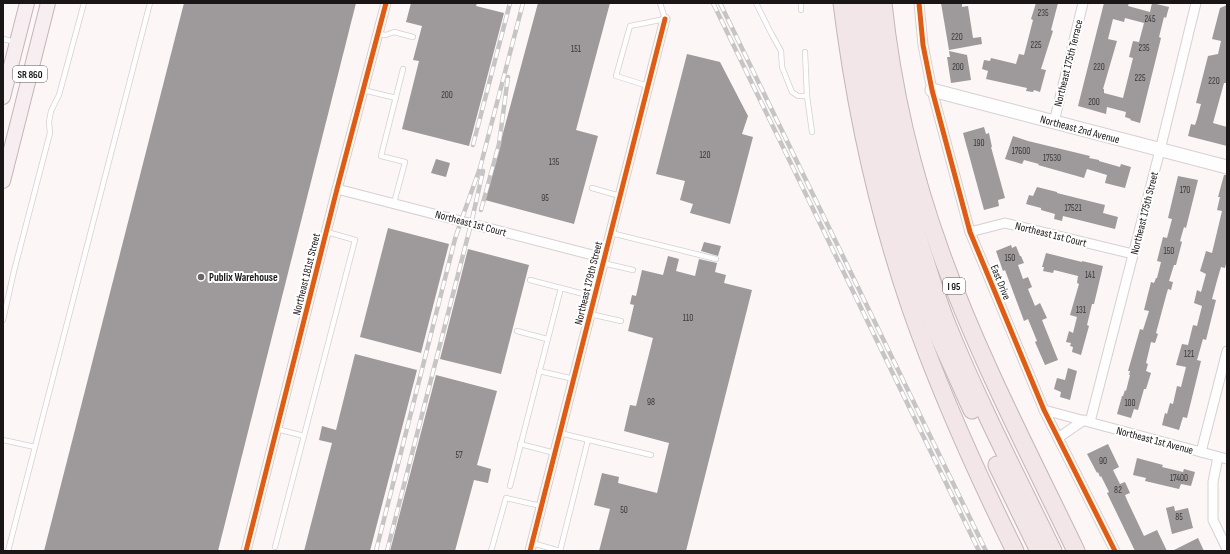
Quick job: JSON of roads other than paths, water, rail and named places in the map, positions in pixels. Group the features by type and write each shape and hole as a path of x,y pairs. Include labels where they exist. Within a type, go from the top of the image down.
{"highway":[{"path":"842,3 854,90 863,134 897,266 924,347 948,405 1015,551"},
{"path":"854,3 865,75 890,193 917,278 936,330 957,379 1038,551"},
{"path":"867,3 870,32 883,108 902,188 931,280 947,325 990,424 1053,551"},
{"name":"I 95","path":"883,3 892,70 904,129 920,188 941,253 968,322 1015,426 1076,551"}],"main road":[{"name":"SR 860","path":"3,97 27,3"},
{"name":"SR 860","path":"3,181 8,143 46,4"}],"street":[{"name":"Northeast 181st Street","path":"246,551 337,189 386,3"},
{"name":"East Drive","path":"919,3 923,45 932,90 970,232 1044,410 1115,551"},
{"name":"Northeast 175th Terrace","path":"1054,122 1083,3"},
{"name":"Northeast 175th Street","path":"1087,421 1133,254 1196,3"},
{"name":"Northeast 179th Street","path":"531,547 665,19"},
{"name":"Northeast 2nd Avenue","path":"932,90 1227,167"},
{"name":"Northeast 1st Court","path":"337,189 604,260"},
{"name":"Northeast 1st Court","path":"970,232 1005,223 1133,254"},
{"path":"1201,452 1227,351"},
{"name":"Northeast 1st Avenue","path":"1044,410 1222,458"},
{"path":"1058,438 1087,421"},
{"path":"1222,458 1213,482 1212,520 1227,549"}],"lane":[{"path":"3,320 50,133 49,122 51,110 59,95 84,3"},
{"path":"8,551 150,3"},
{"path":"648,86 616,76 630,26 665,19 660,3"},
{"path":"756,3 770,33 781,51 782,68 792,92 798,96 807,96"},
{"path":"801,3 801,10"},
{"path":"378,34 386,35 394,32 413,37"},
{"path":"3,39 17,43"},
{"path":"805,52 807,96 812,132"},
{"path":"394,203 404,162 381,156 403,69"},
{"path":"363,90 396,98"},
{"path":"592,188 620,196"},
{"path":"274,547 355,240 327,232"},
{"path":"611,233 716,259"},
{"path":"604,260 633,270"},
{"path":"530,280 595,297"},
{"path":"510,486 561,288"},
{"path":"590,314 621,321"},
{"path":"516,331 547,339"},
{"path":"539,370 574,379"},
{"path":"277,429 304,436"},
{"path":"560,433 651,455"},
{"path":"3,440 35,447"},
{"path":"531,547 560,551 588,440"},
{"path":"520,444 555,453"},
{"path":"490,551 506,498 541,506"}],"railway":[{"path":"473,145 510,3"},
{"path":"376,551 455,239 480,168 523,3"},
{"path":"713,3 979,551"},
{"path":"720,3 986,551"},
{"path":"481,210 499,144 508,77"},
{"path":"387,551 471,224 483,171"}],"place":[{"name":"Publix Warehouse","path":"201,277"}]}
